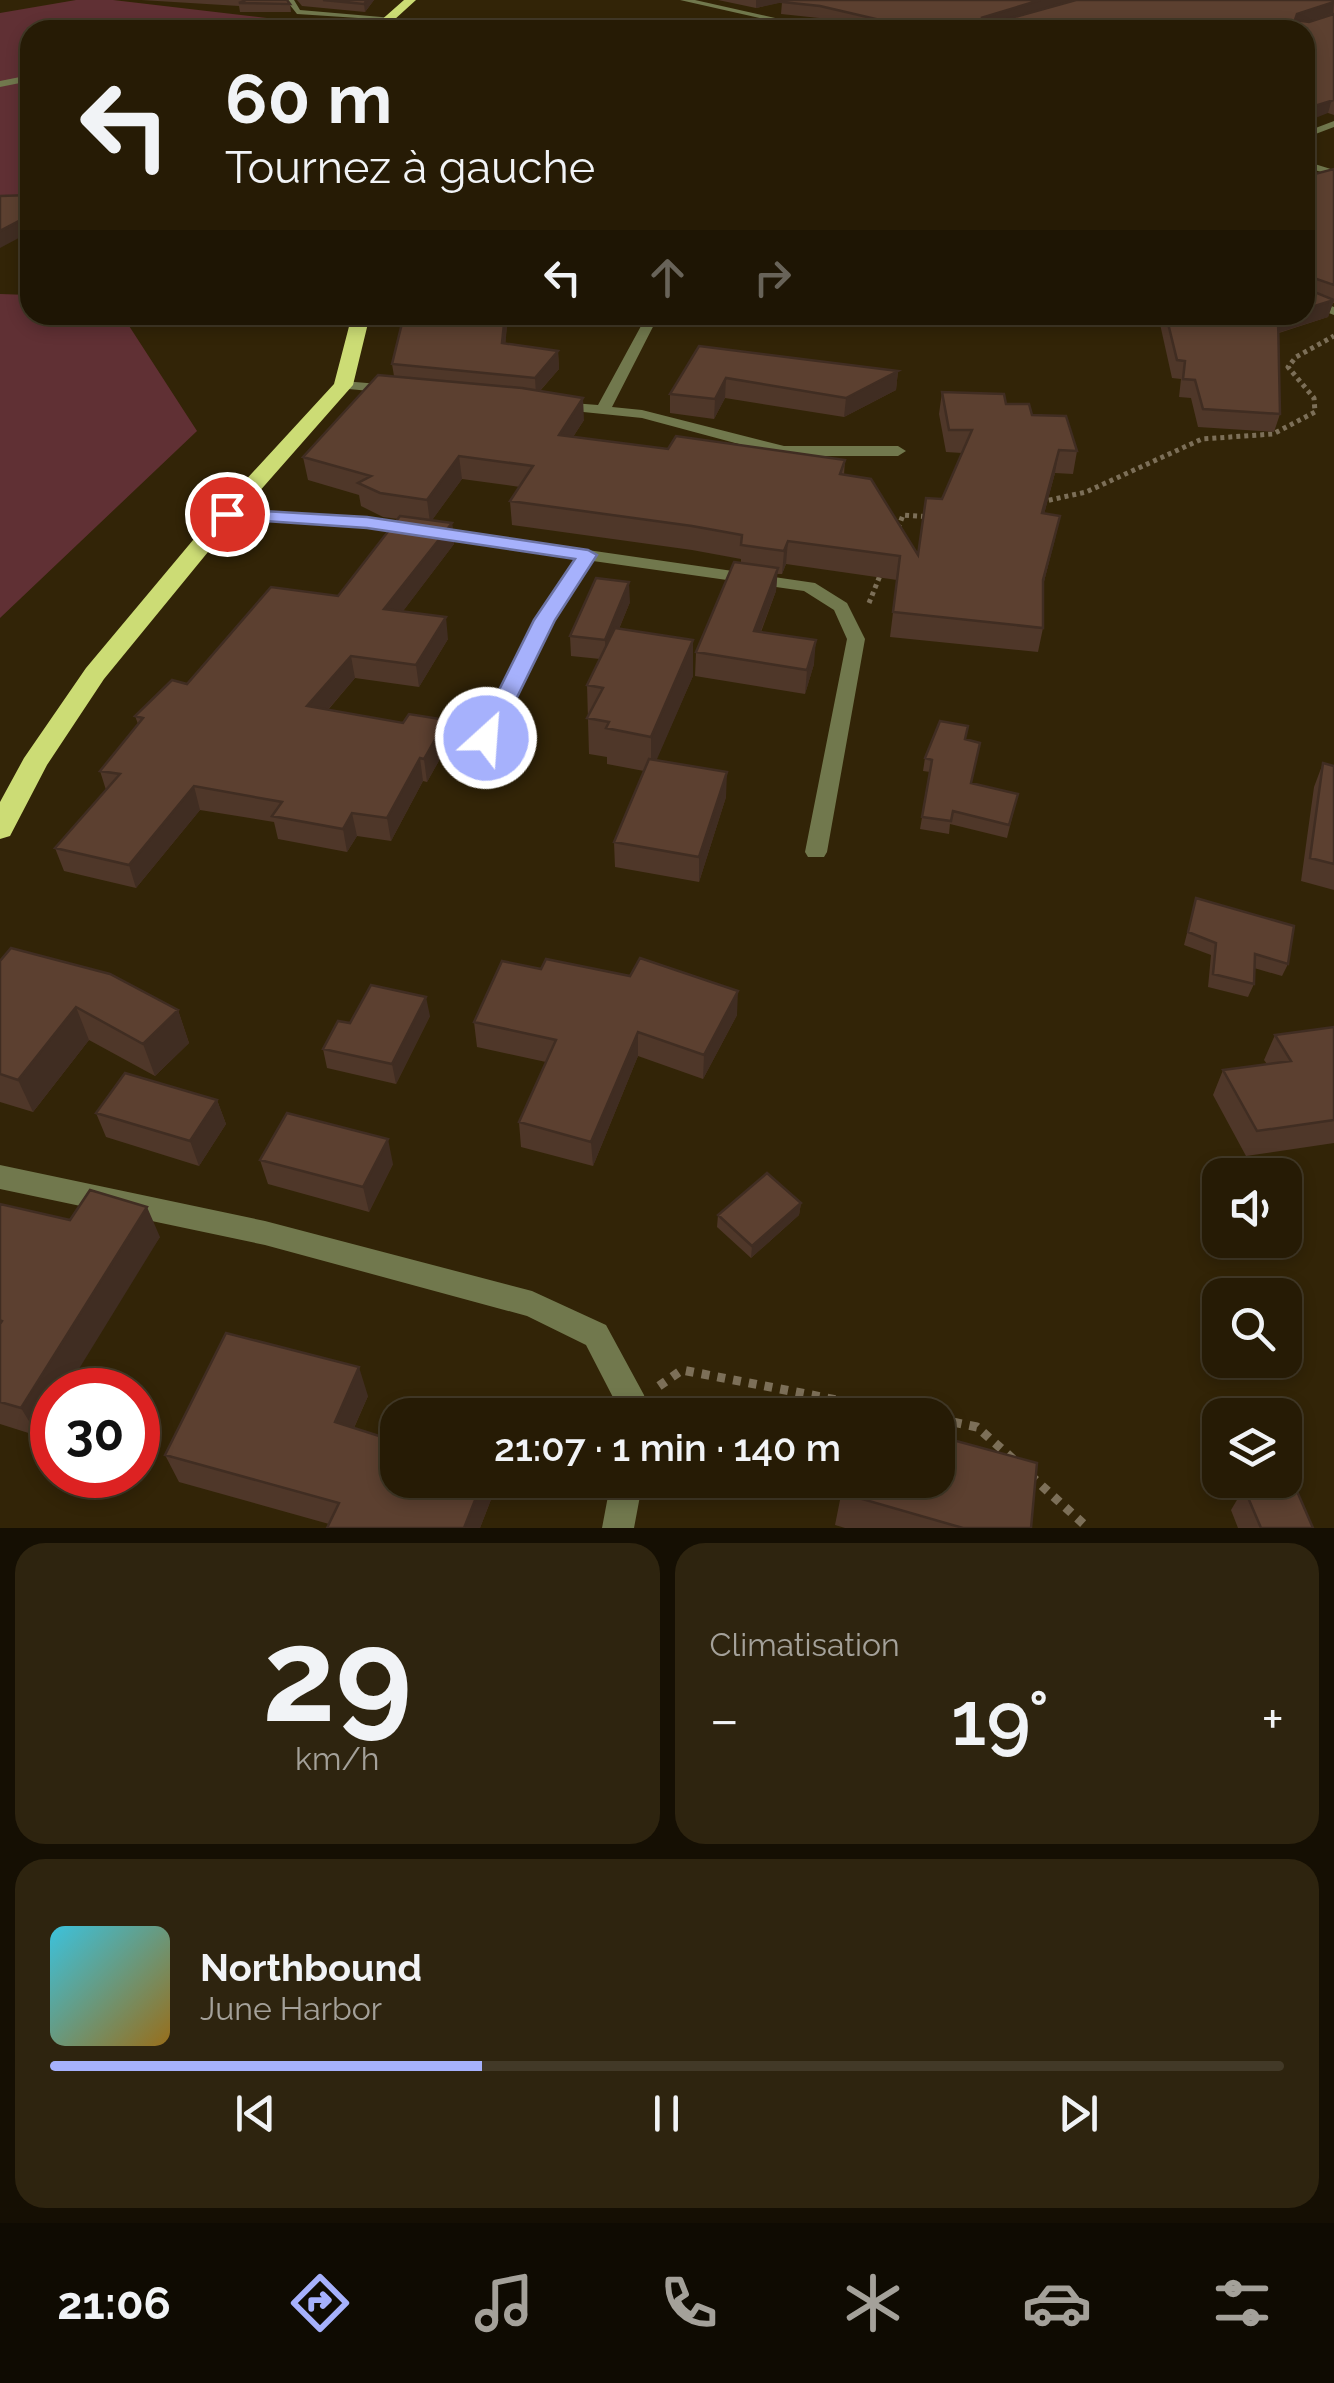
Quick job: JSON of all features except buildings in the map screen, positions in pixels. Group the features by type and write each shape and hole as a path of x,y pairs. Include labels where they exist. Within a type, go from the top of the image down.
{"highway":[{"path":"394,20 411,0"},
{"path":"396,20 424,0"},
{"path":"0,829 34,764 95,674 227,514 343,384 358,325"}],"street":[{"path":"290,0 298,12 359,20"},
{"path":"684,0 783,20"},
{"path":"758,14 774,10"},
{"path":"602,410 648,325"},
{"path":"343,384 417,392"},
{"path":"547,405 642,414 784,452 898,451"},
{"path":"227,514 367,523 809,586 841,607 856,639 816,852"},
{"path":"486,738 544,620 588,555"},
{"path":"0,1177 265,1233 532,1304 596,1335 627,1398"},
{"path":"618,1528 624,1498"}],"path":[{"path":"1027,505 1086,492 1202,439 1273,434 1296,425 1316,412 1314,398 1288,366 1296,357 1334,336"},
{"path":"896,532 902,515 942,518"},
{"path":"841,607 869,604 883,568"},
{"path":"648,1398 682,1370 827,1398"},
{"path":"955,1422 977,1427 1088,1528"}],"shaded area":[{"path":"76,0 113,0 285,20 20,20 20,204 0,219 0,13"},
{"path":"0,294 20,295 20,325 128,325 197,431 0,618"}],"route":[{"path":"227,514 367,523 588,555 544,620 486,738"}]}
